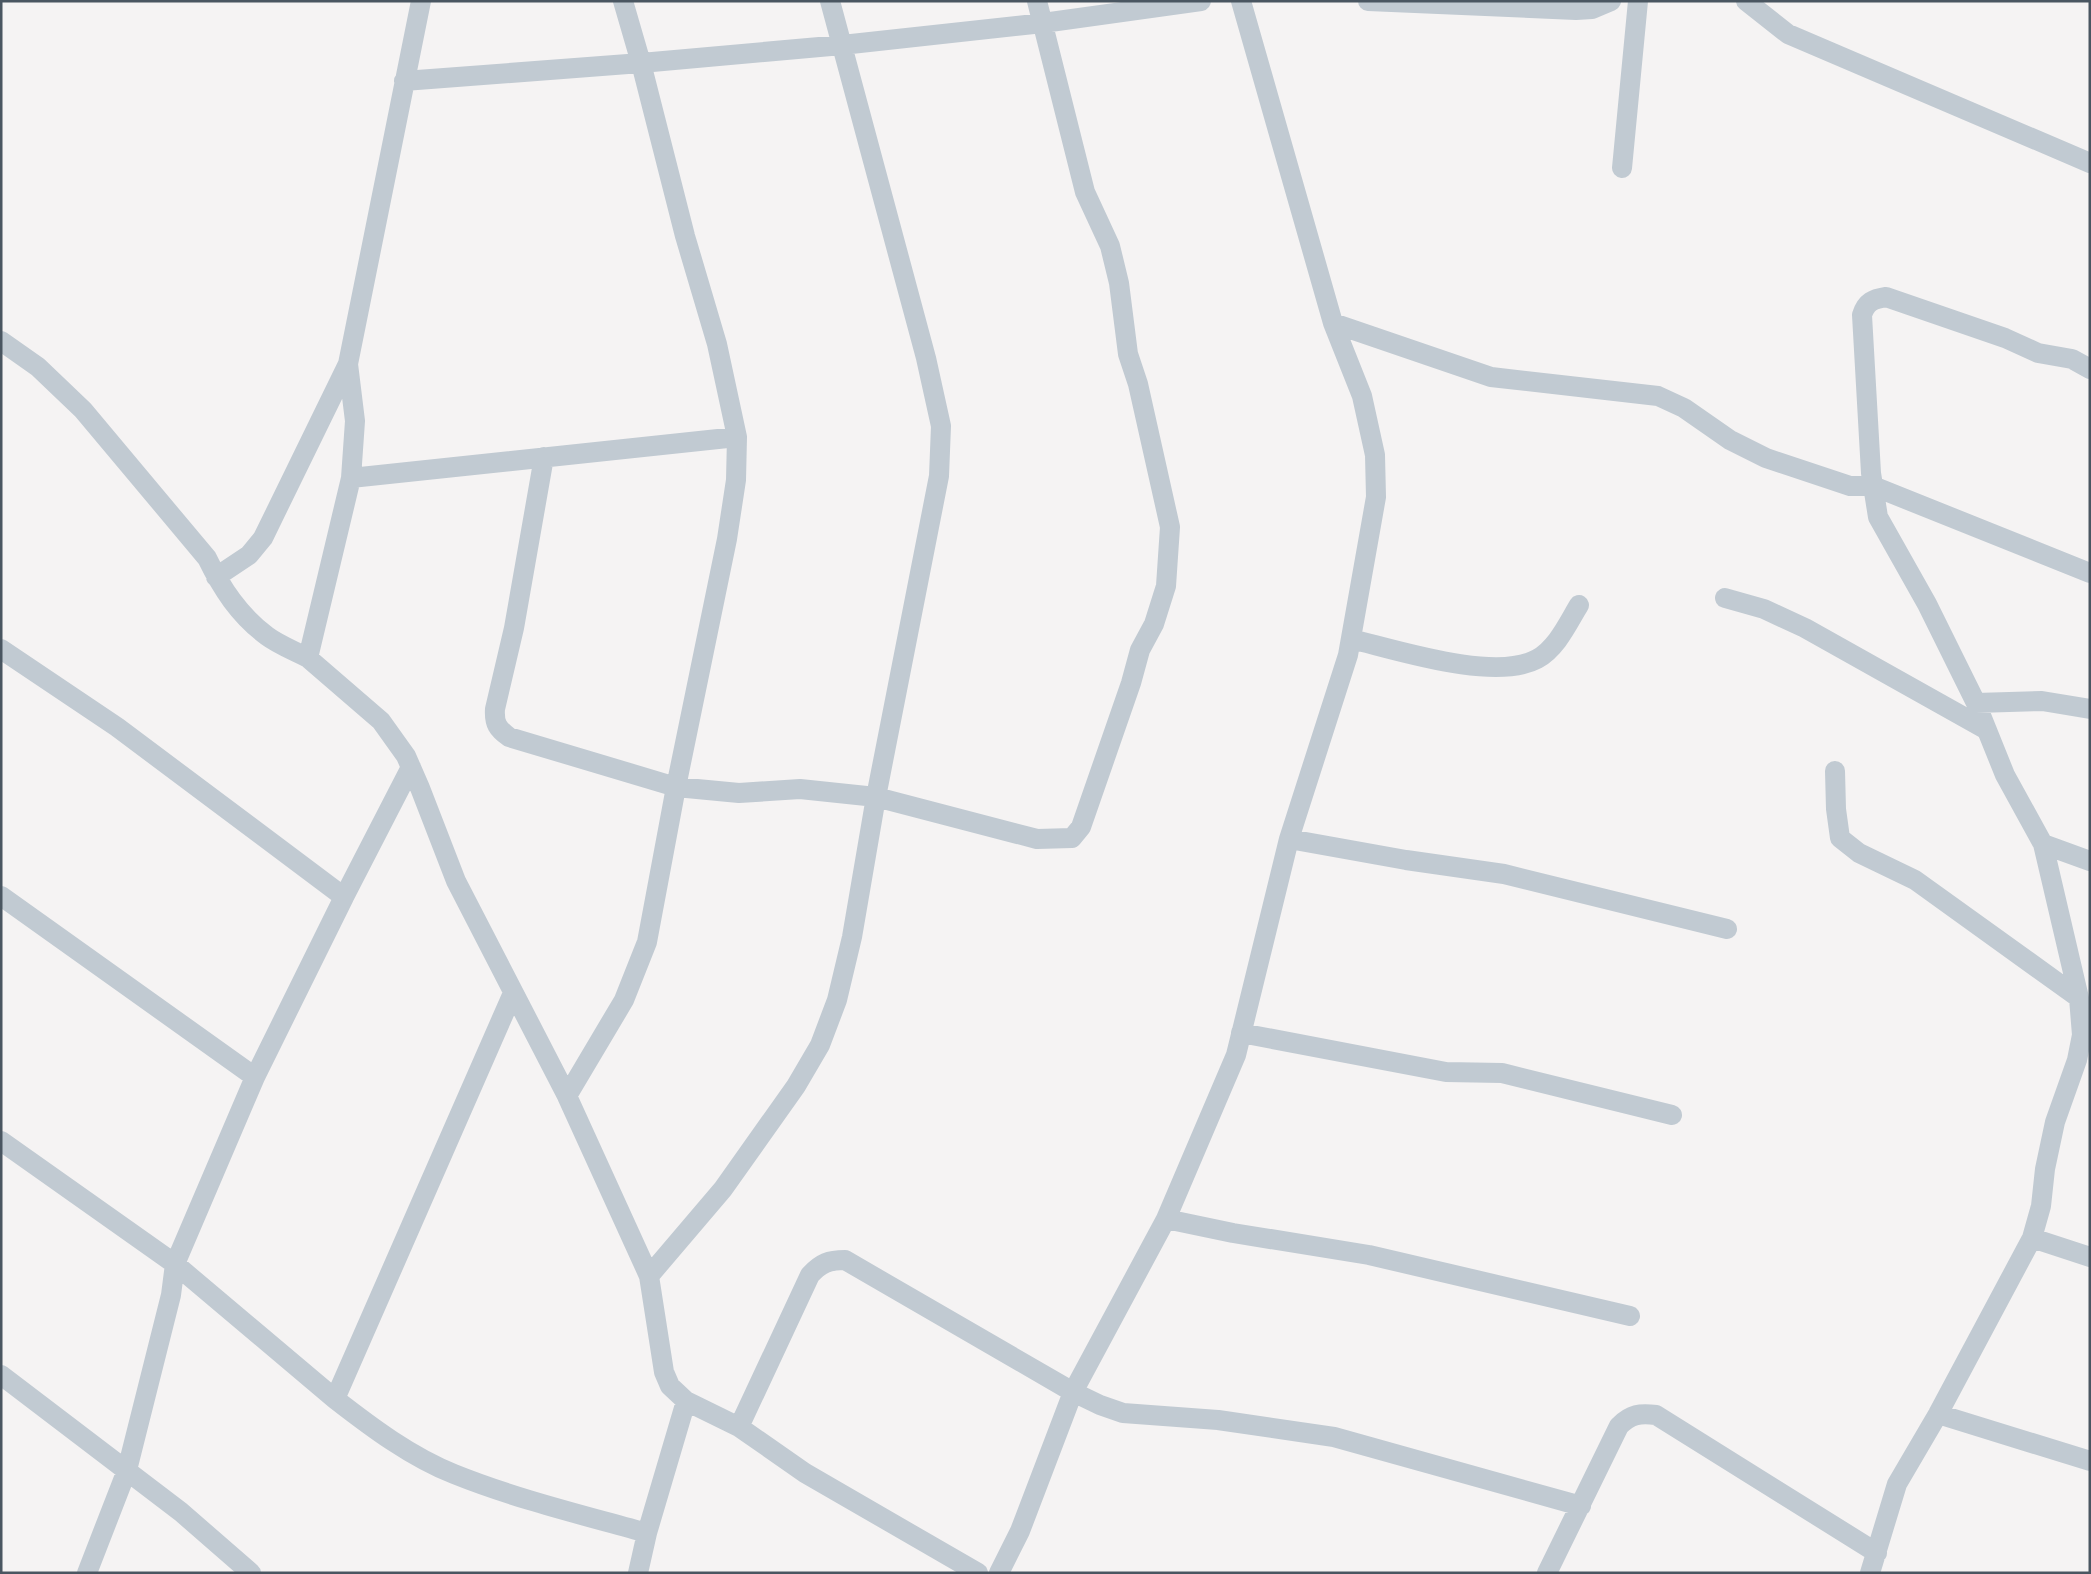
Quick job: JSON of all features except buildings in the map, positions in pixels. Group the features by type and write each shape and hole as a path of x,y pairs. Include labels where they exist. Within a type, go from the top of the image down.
{"street":[{"path":"216,577 249,555 264,538 348,364 421,1"},
{"path":"567,1096 624,1000 647,942 676,786 727,539 736,480 737,437 718,344 685,236 641,63 623,1"},
{"path":"649,1276 723,1189 796,1086 820,1045 837,1000 852,936 876,797 939,476 941,426 926,358 830,1"},
{"path":"544,458 514,628 495,709 494,719 498,728 509,737 676,786 739,793 800,789 876,797 1037,839 1072,838 1081,827 1131,683 1140,650 1154,624 1166,586 1170,527 1138,384 1128,354 1119,283 1110,246 1085,192 1037,1"},
{"path":"404,81 842,45 1043,23 1201,1"},
{"path":"999,1573 1020,1531 1072,1392 1166,1219 1236,1055 1289,839 1348,655 1376,497 1375,455 1362,396 1333,323 1241,1"},
{"path":"1368,1 1576,10 1592,9 1611,1"},
{"path":"1622,168 1638,1"},
{"path":"1746,1 1788,34 2090,163"},
{"path":"1870,1573 1897,1484 1938,1414 2032,1238 2041,1206 2044,1169 2055,1122 2086,1037 2079,998 2043,844 2005,775 1976,703 1926,604 1878,518 1873,486 1862,315 1865,306 1875,298 1886,296 2004,338 2038,353 2072,358 2090,369"},
{"path":"1333,323 1491,377 1658,396 1684,408 1730,440 1766,458 1850,486 1873,486 2090,573"},
{"path":"1,341 38,367 83,410 207,558 216,577 237,610 268,638 308,658 381,721 406,756 456,882 567,1096 649,1276 664,1372 670,1386 686,1401 739,1427 805,1473 978,1573"},
{"path":"308,658 351,478 355,421 348,364"},
{"path":"351,478 737,437"},
{"path":"1725,598 1764,610 1805,628 1987,730"},
{"path":"1351,639 1470,666 1513,667 1537,659 1553,645 1579,605"},
{"path":"1,649 117,728 344,897"},
{"path":"1976,703 2042,701 2090,709"},
{"path":"87,1573 127,1470 171,1295 175,1264 255,1077 411,767"},
{"path":"1835,771 1836,809 1840,838 1859,853 1915,880 2079,998"},
{"path":"1289,839 1406,860 1504,874 1727,929"},
{"path":"2043,844 2090,861"},
{"path":"1,896 255,1077"},
{"path":"335,1399 513,993"},
{"path":"1241,1033 1446,1072 1502,1073 1672,1115"},
{"path":"1,1141 175,1264 335,1399 385,1437 453,1474 517,1496 647,1533"},
{"path":"1166,1219 1233,1233 1369,1255 1630,1316"},
{"path":"2032,1238 2090,1257"},
{"path":"739,1427 810,1275 829,1260 845,1260 1072,1392 1123,1413 1218,1420 1334,1437 1581,1506"},
{"path":"1,1375 127,1470 252,1573"},
{"path":"638,1573 647,1533 686,1401"},
{"path":"1548,1572 1619,1426 1626,1419 1638,1413 1656,1415 1877,1553"},
{"path":"1938,1414 2090,1461"}]}
